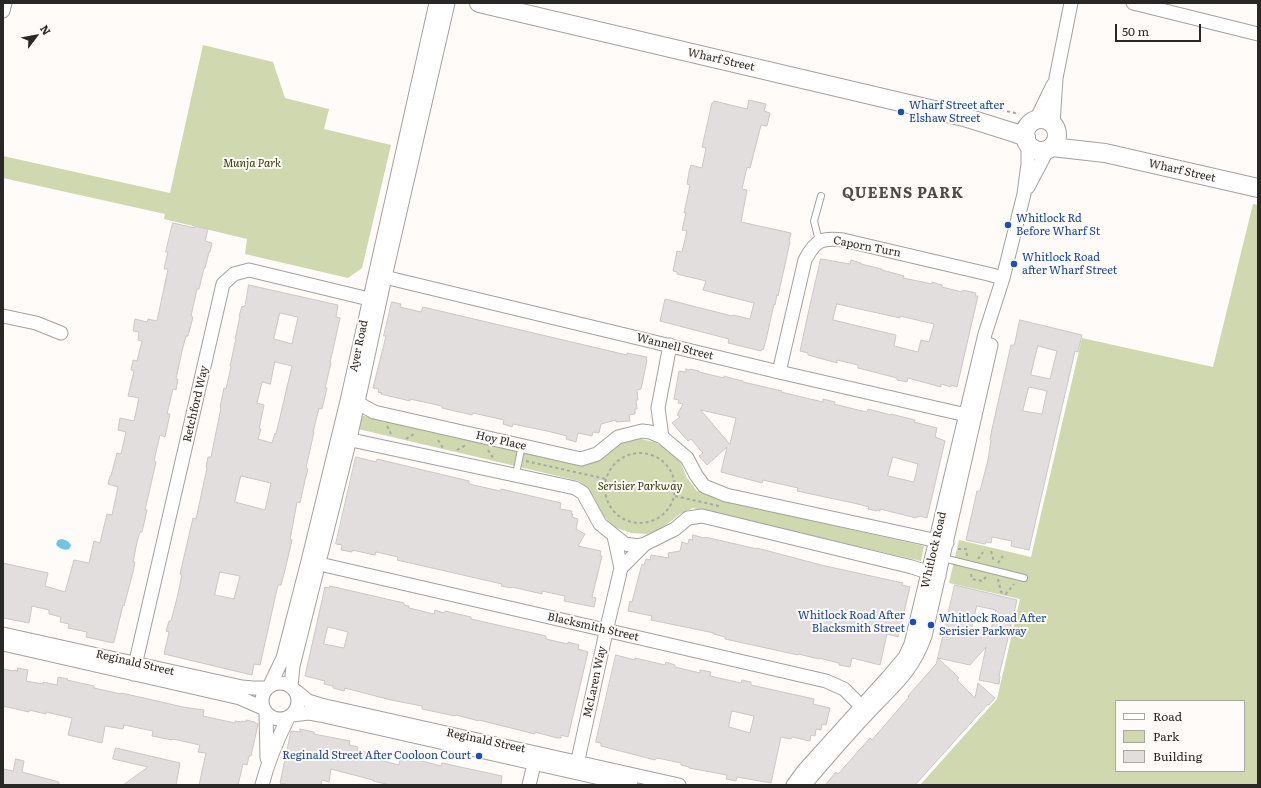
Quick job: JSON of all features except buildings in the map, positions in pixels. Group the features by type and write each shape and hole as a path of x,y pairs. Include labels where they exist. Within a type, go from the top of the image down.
{"street":[{"path":"3,11 5,3"},
{"name":"Ayer Road","path":"293,689 293,666 313,562 344,438 380,276 436,3"},
{"name":"Ayer Road","path":"352,402 369,299 380,276 448,3"},
{"name":"Wharf Street","path":"479,3 1018,121 1039,132 1105,152 1258,188"},
{"path":"1039,132 1056,78 1071,3"},
{"path":"1133,3 1258,34"},
{"name":"Whitlock Road","path":"805,785 905,657 911,644 934,574 970,416 985,334 1003,278 1039,132"},
{"name":"Whitlock Road","path":"1024,194 1028,164 1039,132"},
{"name":"Caporn Turn","path":"779,372 805,260 819,241 831,238 843,240 1003,278"},
{"name":"Retchford Way","path":"135,669 223,284 234,274 249,270 369,299"},
{"name":"Wannell Street","path":"380,276 779,372 970,416"},
{"path":"3,316 36,323 61,333"},
{"path":"651,433 658,408 670,346"},
{"name":"Hoy Place","path":"352,402 374,412 581,459 597,454 618,437 651,433"},
{"path":"651,433 658,408"},
{"path":"651,433 687,458 696,476 704,486 726,495 941,542"},
{"path":"344,438 516,474 575,488 582,493 600,524 625,544 638,546 645,544 675,529 688,518 702,516 912,567 934,574"},
{"name":"McLaren Way","path":"577,768 621,568 614,536"},
{"name":"Whitlock Road","path":"934,574 943,558 941,542"},
{"path":"621,568 645,544"},
{"name":"Ayer Road","path":"269,686 283,658 313,562"},
{"name":"Blacksmith Street","path":"313,562 826,681 844,689 865,709"},
{"name":"Reginald Street","path":"3,634 240,698 264,711"},
{"name":"Reginald Street","path":"3,644 135,669 242,687 253,688 269,686"},
{"path":"262,785 266,768 279,734 290,717 296,711 299,701 293,689 281,683 269,686 262,696 267,740 266,768"},
{"name":"Reginald Street","path":"293,689 308,701 321,705 577,768 652,782 679,785"},
{"name":"Whitlock Road","path":"793,785 804,770 865,709"},
{"path":"264,711 276,719 282,720 290,717"},
{"name":"Reginald Street","path":"290,717 309,713 535,758"},
{"path":"529,785 535,758"},
{"name":"Reginald Street","path":"577,768 631,785"}],"lane":[{"path":"819,241 814,221 821,196"},
{"path":"516,474 522,445"},
{"path":"943,558 1024,578"}],"path":[{"path":"967,110 1039,132"},
{"path":"386,436 393,437"},
{"path":"405,440 412,441"},
{"path":"464,452 456,451 470,443"},
{"path":"435,446 450,449"},
{"path":"486,457 495,459 491,455 488,448"},
{"path":"642,452 655,455 665,462 672,472 676,484 675,496 671,506 664,515 654,521 643,523 632,522 622,518 613,511 607,501 605,490 606,479 611,468 619,459 630,453 642,452"},
{"path":"519,459 606,479"},
{"path":"699,517 701,502 706,487"}],"green space":[{"name":"Munja Park","path":"203,45 273,62 285,98 329,109 324,129 391,145 362,268 348,278 245,254 247,239 164,219 165,214 3,178 3,156 170,193"},
{"path":"1253,204 1258,205 1258,785 920,785 997,699 1020,599 949,583 959,540 1031,557 1082,338 1213,367"},
{"name":"Serisier Parkway","path":"360,415 584,465 600,460 612,447 622,442 637,438 654,442 670,450 680,461 687,478 697,491 773,512 924,546 921,561 693,508 680,514 662,528 648,534 631,533 614,527 600,512 593,496 579,481 358,429"}],"water":[{"path":"62,539 70,543 71,546 69,549 67,550 60,548 56,544 58,540"}],"place":[{"name":"Wharf Street after Elshaw Street","path":"901,112"},
{"name":"Whitlock Rd Before Wharf St","path":"1008,225"},
{"name":"Whitlock Road after Wharf Street","path":"1014,264"},
{"name":"Whitlock Road After Blacksmith Street","path":"913,622"},
{"name":"Whitlock Road After Serisier Parkway","path":"931,625"},
{"name":"Reginald Street After Cooloon Court","path":"479,756"}],"district":[{"name":"QUEENS PARK","path":"903,194"}]}
